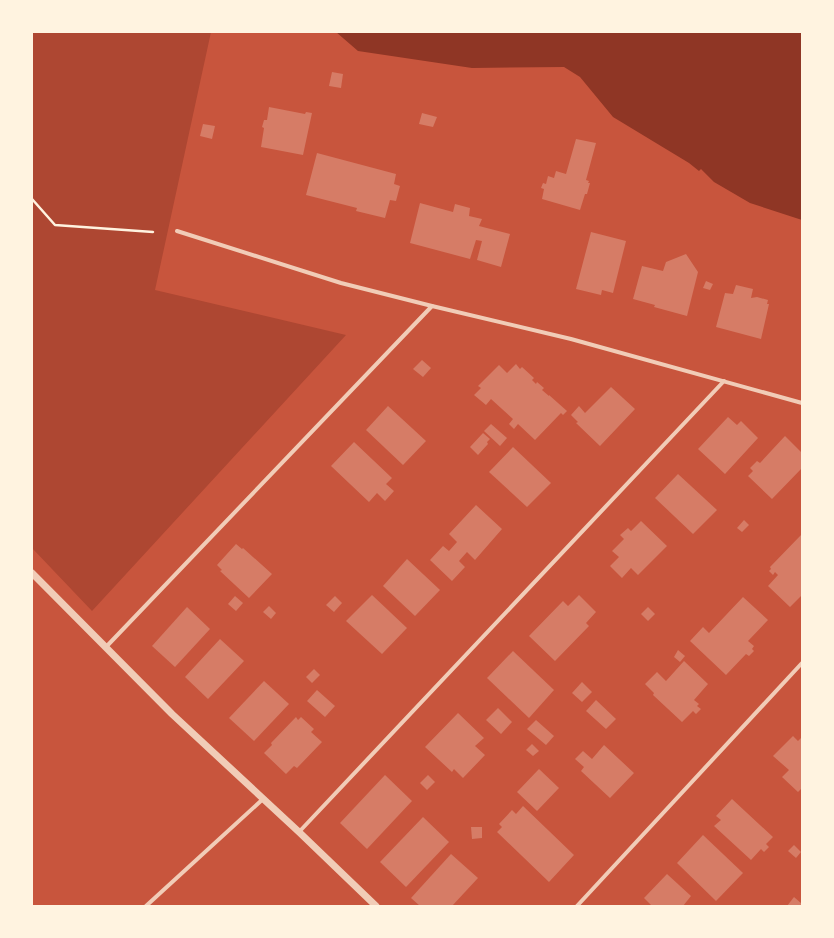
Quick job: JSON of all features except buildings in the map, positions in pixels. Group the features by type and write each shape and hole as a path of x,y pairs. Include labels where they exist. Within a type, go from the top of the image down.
{"street":[{"path":"177,231 342,283 571,339 802,403"},
{"path":"106,647 432,306"},
{"path":"299,832 724,381"},
{"path":"32,573 172,714 376,906"},
{"path":"577,906 802,663"},
{"path":"146,906 263,799"}],"path":[{"path":"32,199 55,225 152,232"}],"shaded area":[{"path":"32,32 211,32 155,290 346,335 92,611 32,548"},
{"path":"336,32 802,32 802,220 750,203 714,182 701,169 699,171 689,163 613,117 580,77 564,67 472,68 358,51"}]}
